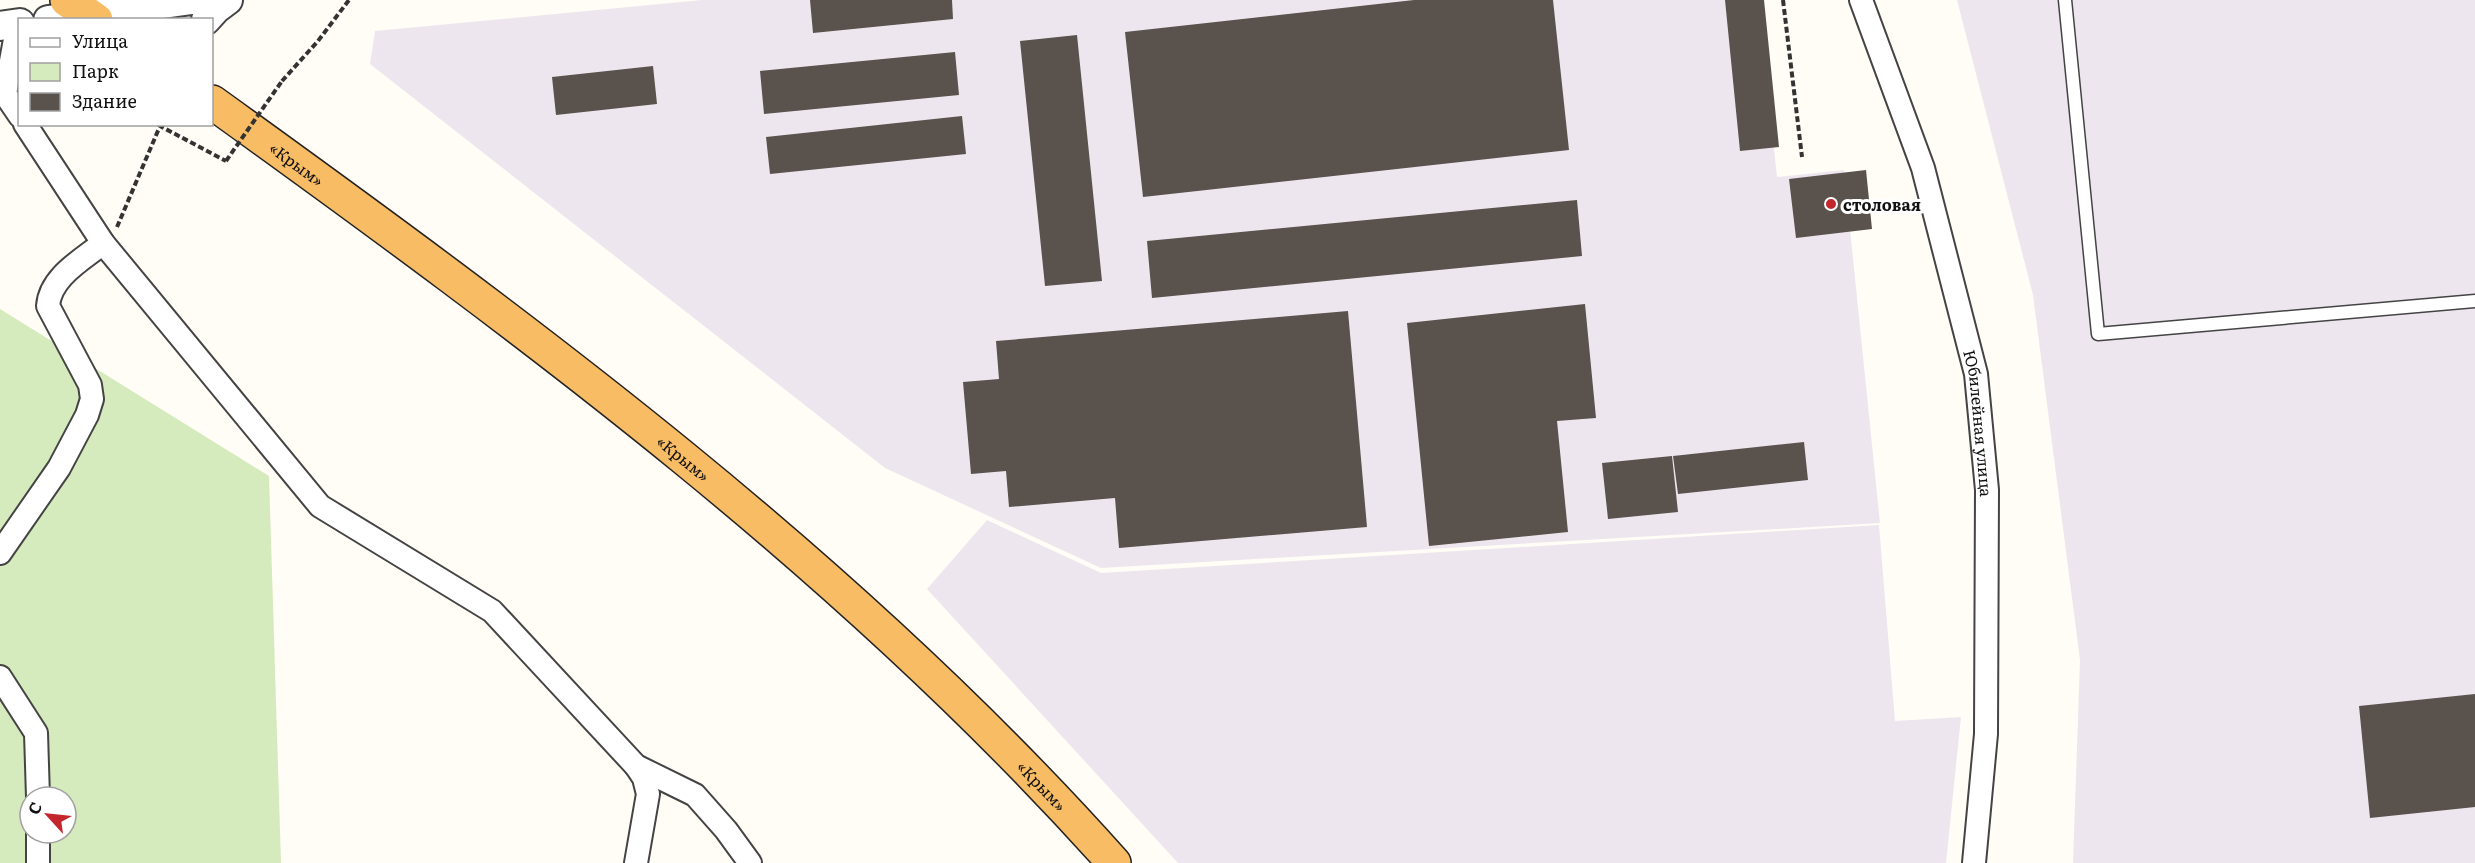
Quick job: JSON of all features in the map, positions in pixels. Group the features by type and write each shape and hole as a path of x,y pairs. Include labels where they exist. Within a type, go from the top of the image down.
{"highway":[{"name":"«Крым»","path":"214,102 558,358 777,534 921,664 1114,863"}],"street":[{"path":"147,0 173,3 194,0"},
{"path":"56,18 84,11 194,0"},
{"path":"208,18 228,0"},
{"name":"Юбилейная улица","path":"1861,0 1923,168 1976,374 1987,490 1986,734 1974,863"},
{"path":"14,24 2,95 18,114"},
{"path":"26,126 102,243 320,506 492,611 636,766 644,778 648,794 636,863"},
{"path":"0,552 59,468 87,415 92,399 90,385 48,306 49,294 57,281 102,243"},
{"path":"0,677 36,733 38,785"},
{"path":"636,766 695,795 726,830 750,863"},
{"path":"38,845 38,863"}],"lane":[{"path":"2065,0 2098,334 2475,301"}],"path":[{"path":"102,243 118,225 160,126 226,161 282,81 318,41 349,0"},
{"path":"1784,0 1802,157"}],"shaded area":[{"path":"702,0 1758,0 1777,177 1844,170 1880,523 1101,568 885,468 370,64 375,31"},
{"path":"1957,0 2475,0 2475,863 2073,863 2080,660 2033,295"},
{"path":"987,520 1101,573 1879,525 1895,721 1961,717 1946,863 1178,863 927,589"}],"green space":[{"path":"0,309 269,476 281,863 0,863"}],"building":[{"path":"810,0 952,0 953,19 813,33"},
{"path":"1414,0 1553,0 1569,150 1143,197 1125,32"},
{"path":"1725,0 1764,0 1779,147 1740,151"},
{"path":"1077,35 1102,281 1045,286 1020,41"},
{"path":"955,52 959,95 764,114 760,71"},
{"path":"653,66 657,104 556,115 552,77"},
{"path":"962,116 966,154 770,174 766,137"},
{"name":"столовая","path":"1866,170 1872,229 1796,238 1789,179"},
{"path":"1577,200 1582,256 1152,298 1147,241"},
{"path":"1585,304 1596,418 1557,421 1568,532 1429,546 1407,323"},
{"path":"1348,311 1367,527 1119,548 1115,498 1009,507 1006,471 971,474 963,382 999,379 996,341"},
{"path":"1804,442 1808,480 1678,494 1673,456"},
{"path":"1672,456 1678,512 1608,519 1602,463"},
{"path":"2475,694 2475,807 2370,818 2359,706"}],"place":[{"name":"столовая","path":"1831,204"}]}
